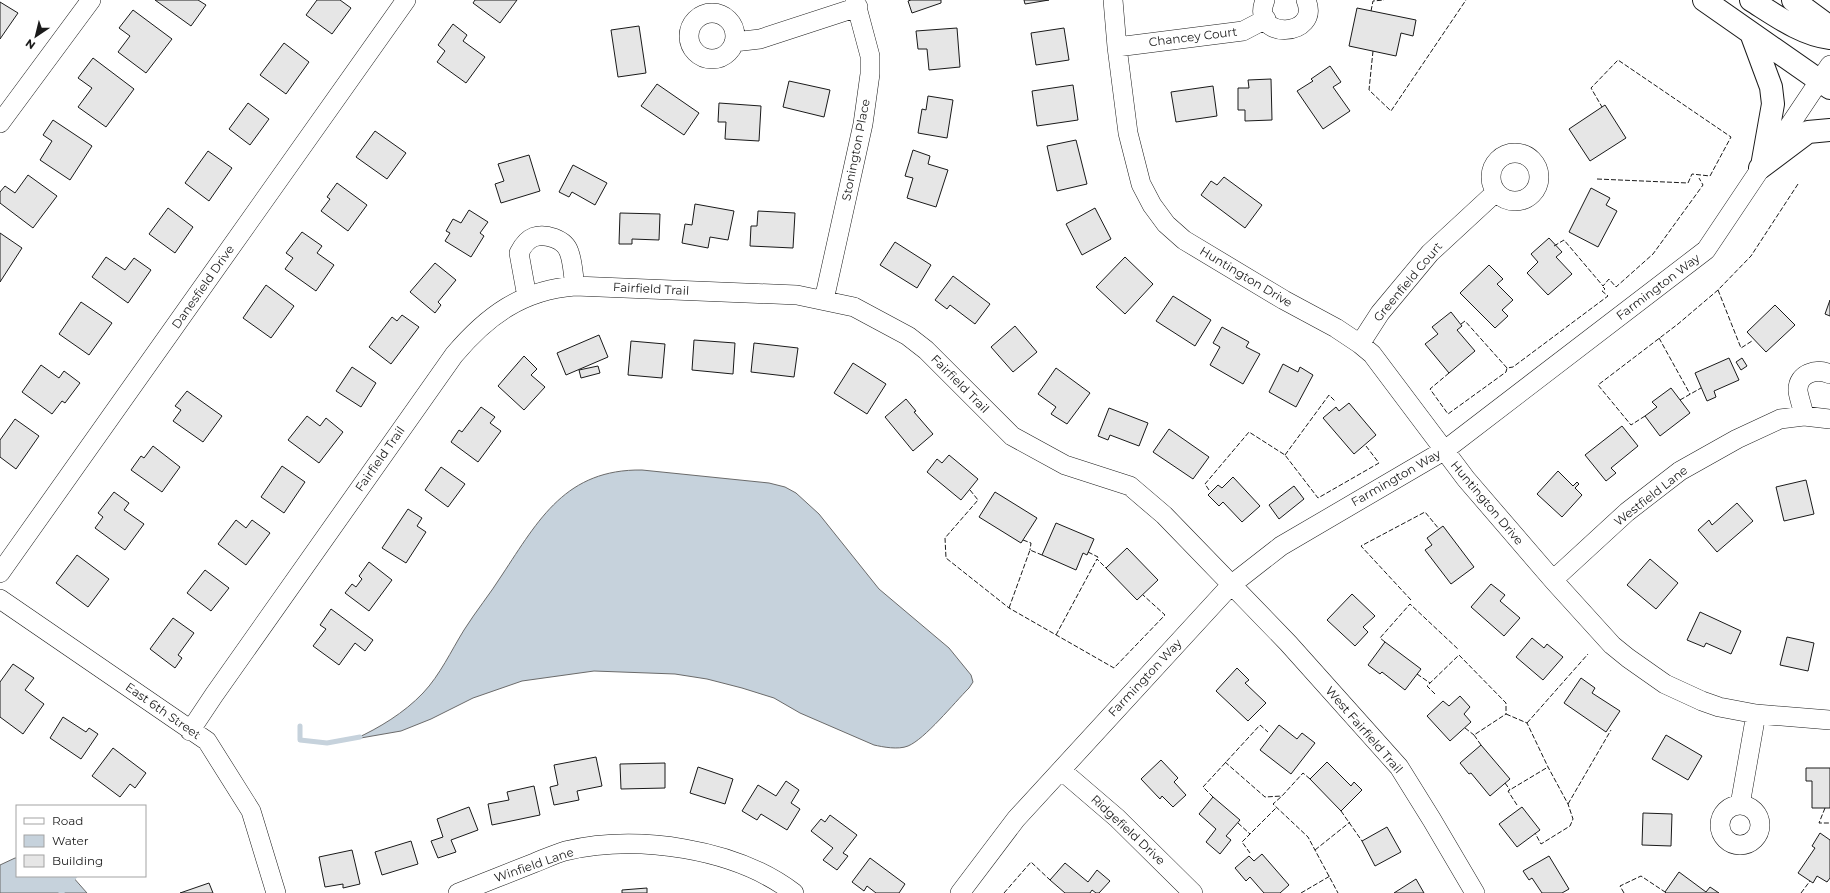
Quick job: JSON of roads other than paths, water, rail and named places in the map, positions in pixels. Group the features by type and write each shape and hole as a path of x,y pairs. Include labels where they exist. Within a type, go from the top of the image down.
{"main road":[{"path":"1704,0 1751,33 1827,79"},
{"path":"1751,0 1787,22 1812,33 1830,38"},
{"path":"1793,0 1830,27"},
{"path":"1751,33 1771,87 1773,104 1761,167"},
{"path":"1761,167 1808,132 1830,130"}],"street":[{"path":"0,123 91,0"},
{"name":"Danesfield Drive","path":"0,573 406,0"},
{"name":"Huntington Drive","path":"1114,0 1117,46 1128,133 1141,184 1152,205 1166,224 1184,240 1284,300 1336,328 1372,354 1466,479 1553,580 1612,645 1647,673 1665,684 1702,701 1736,711 1830,720"},
{"path":"1265,0 1263,12 1266,19 1276,29 1283,31 1296,28 1306,18 1306,0"},
{"path":"734,42 760,39 856,4"},
{"name":"Stonington Place","path":"824,300 863,124 870,74 870,56 856,4"},
{"name":"Chancey Court","path":"1117,46 1243,31 1266,19"},
{"name":"Farmington Way","path":"960,893 1016,819 1231,585 1281,546 1445,450 1706,250 1761,167 1827,79"},
{"name":"Greenfield Court","path":"1360,344 1380,313 1430,253 1496,192"},
{"path":"527,297 519,253 527,242 534,237 550,237 565,245 569,251 575,286"},
{"name":"Fairfield Trail","path":"190,731 218,688 454,356 480,327 510,306 527,297 550,289 575,286 797,295 854,307 908,336 926,350 1012,436 1065,465 1130,486 1164,515 1231,585"},
{"path":"1804,416 1798,390 1802,379 1811,372 1822,370 1830,374"},
{"name":"Westfield Lane","path":"1553,580 1627,512 1680,471 1737,439 1780,419 1804,416 1830,419"},
{"name":"West Fairfield Trail","path":"1231,585 1288,643 1399,767 1475,893"},
{"name":"East 6th Street","path":"0,599 190,731 207,741 251,812 276,893"},
{"path":"1740,805 1756,714"},
{"name":"Ridgefield Drive","path":"1061,770 1117,818 1193,893"},
{"name":"Winfield Lane","path":"458,893 565,851 615,843 673,846 735,862 782,884 794,893"}],"water":[{"path":"642,470 769,483 785,487 796,493 819,514 879,589 949,648 971,675 973,682 931,729 915,742 900,748 874,745 800,713 774,698 707,679 675,674 594,671 522,681 473,698 431,719 401,731 355,739 382,725 399,713 416,700 429,686 440,671 459,638 529,535 557,501 574,488 593,478 616,472"},
{"path":"16,858 16,877 73,877 87,893 0,893 0,865"}],"waterway":[{"path":"300,726 300,740 327,743 360,737"},
{"path":"61,893 74,877"}]}
